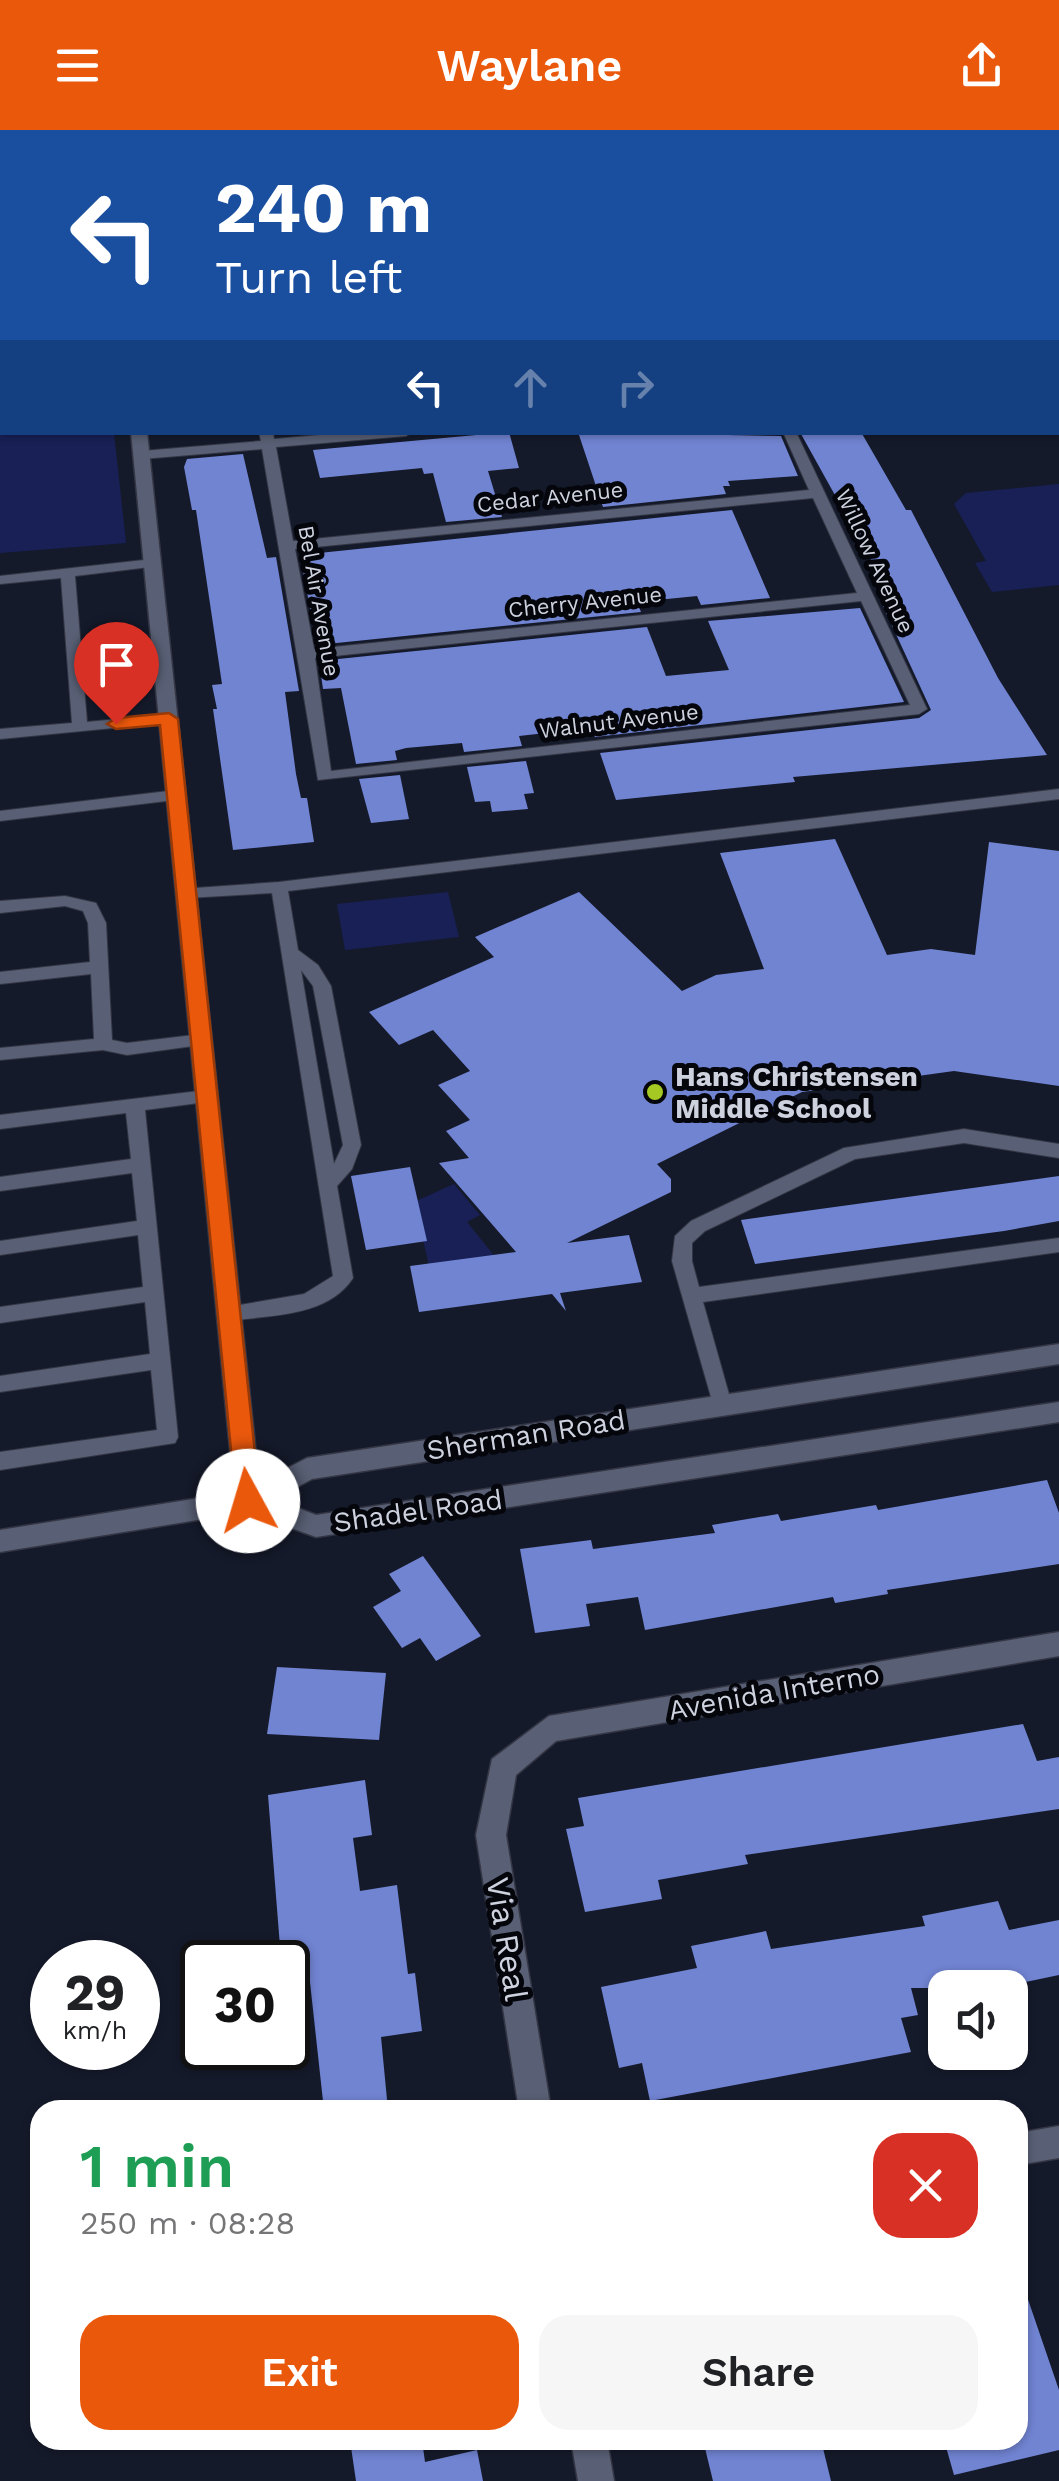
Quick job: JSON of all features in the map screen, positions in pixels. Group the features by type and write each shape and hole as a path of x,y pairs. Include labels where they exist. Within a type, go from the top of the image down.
{"street":[{"path":"140,444 248,1501"},
{"name":"Sherman Road","path":"0,1541 248,1501 306,1469 1059,1354"},
{"name":"Shadel Road","path":"248,1501 316,1526 1059,1412"},
{"name":"Avenida Interno","path":"502,1768 549,1730 1059,1644"},
{"name":"Via Real","path":"502,1768 491,1834 533,2100"},
{"path":"1028,2147 1059,2142"},
{"path":"591,2450 596,2481"}],"lane":[{"path":"140,444 346,435"},
{"name":"Willow Avenue","path":"790,435 919,708"},
{"name":"Bel Air Avenue","path":"267,439 307,654 324,777"},
{"name":"Cedar Avenue","path":"288,546 817,493"},
{"path":"0,580 153,564"},
{"path":"68,574 80,727"},
{"name":"Cherry Avenue","path":"307,654 867,596"},
{"name":"Walnut Avenue","path":"324,777 919,708"},
{"path":"0,734 169,719"},
{"path":"187,893 278,887 1059,794"},
{"path":"0,816 176,795"},
{"path":"229,1313 312,1300 335,1290 343,1278 278,887"},
{"path":"0,907 65,901 90,907 97,922 103,1044"},
{"path":"290,954 312,969 322,986 351,1132 352,1146 345,1164 329,1183"},
{"path":"0,978 98,967"},
{"path":"0,1054 202,1040"},
{"path":"0,1122 207,1096"},
{"path":"0,1462 168,1437 135,1105"},
{"path":"722,1405 692,1296 682,1241 698,1226 851,1153 964,1136 1059,1151"},
{"path":"0,1184 141,1165"},
{"path":"0,1248 147,1227"},
{"path":"692,1296 1059,1245"},
{"path":"0,1315 154,1293"},
{"path":"0,1384 160,1361"}],"shaded area":[{"path":"0,435 114,435 126,543 0,553"},
{"path":"1059,484 1059,585 992,592 975,563 986,561 954,504 966,493"},
{"path":"448,892 459,937 345,950 337,904"},
{"path":"454,1184 480,1215 467,1222 500,1263 431,1274 414,1202"}],"building":[{"path":"510,435 519,468 488,471 502,517 446,522 433,473 424,474 422,468 320,478 313,450"},
{"path":"579,435 781,436 798,476 728,481 730,486 723,486 726,494 603,507"},
{"path":"802,435 863,435 906,510 911,510 998,678 1047,755 793,777 795,782 616,800 600,753 919,718 931,710 883,606 896,605"},
{"path":"243,454 267,558 276,557 299,691 285,692 296,774 301,798 307,798 314,842 233,850 213,709 217,709 212,685 222,684 196,510 192,510 184,467 187,459"},
{"path":"732,510 770,598 701,605 697,596 637,602 641,612 317,645 300,555"},
{"path":"860,608 904,702 595,737 591,728 519,736 522,746 464,752 462,743 406,748 395,751 397,760 356,764 341,688 323,689 319,661 647,627 666,676 729,670 708,621"},
{"path":"526,761 534,793 524,794 528,809 492,812 490,801 475,802 467,767"},
{"path":"400,775 409,819 371,823 359,779"},
{"path":"835,839 887,955 931,949 975,955 989,842 1059,851 1059,1086 954,1071 802,1092 657,1164 671,1179 671,1192 567,1243 629,1235 642,1282 560,1293 566,1311 552,1294 419,1312 410,1266 516,1252 439,1163 469,1158 446,1131 470,1120 438,1085 470,1071 433,1030 399,1045 369,1012 494,957 475,937 579,892 682,991 716,975 764,969 720,853"},
{"path":"410,1167 427,1241 366,1250 351,1176"},
{"path":"1059,1176 1059,1221 1004,1231 755,1264 741,1220"},
{"path":"1047,1480 1059,1513 1059,1564 887,1590 888,1594 835,1603 833,1597 645,1630 638,1597 586,1604 590,1626 535,1633 520,1549 591,1540 593,1549 715,1533 712,1525 778,1514 781,1521 876,1505 878,1510"},
{"path":"423,1556 481,1636 436,1661 420,1638 402,1648 373,1607 401,1591 389,1574"},
{"path":"277,1667 386,1673 379,1740 267,1734"},
{"path":"1023,1724 1037,1761 1059,1757 1059,1809 745,1855 748,1864 658,1880 662,1899 585,1912 566,1829 584,1826 578,1798"},
{"path":"365,1780 372,1835 353,1838 360,1891 397,1885 408,1974 415,1973 422,2031 381,2037 387,2100 323,2100 310,1982 310,1940 279,1940 268,1795"},
{"path":"998,1901 1009,1930 1059,1920 1059,1975 1028,1982 1028,1970 928,1970 928,1988 911,1988 918,2015 901,2018 911,2052 655,2100 650,2100 642,2063 619,2068 601,1987 697,1968 691,1946 766,1931 771,1949 925,1926 922,1916"},
{"path":"1028,2300 1059,2390 1059,2450 954,2475 947,2450 1028,2450"},
{"path":"351,2450 423,2450 425,2462 477,2450 483,2481 356,2481"},
{"path":"705,2450 823,2450 831,2481 713,2481"}],"place":[{"name":"Hans Christensen Middle School","path":"655,1092"}],"route":[{"path":"116,724 169,719 248,1501"}]}
